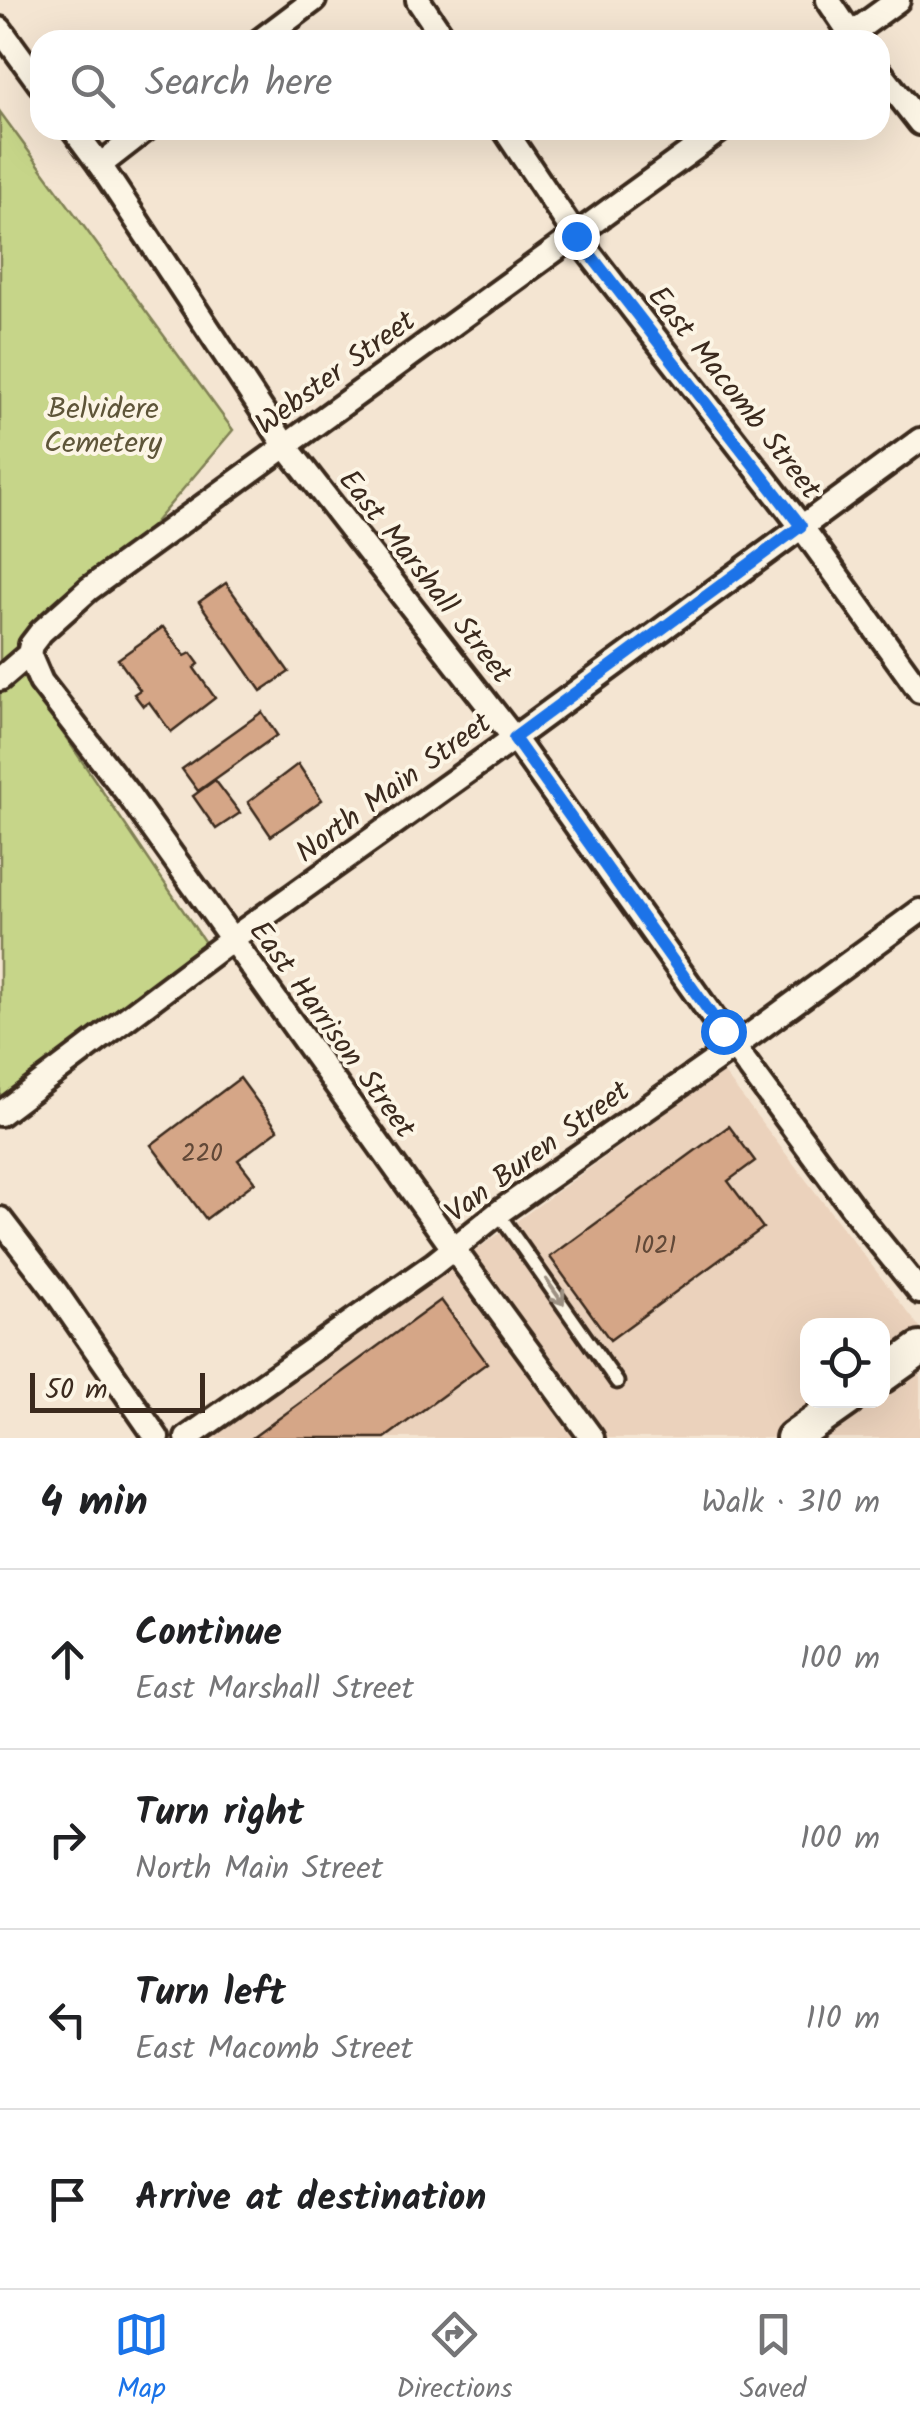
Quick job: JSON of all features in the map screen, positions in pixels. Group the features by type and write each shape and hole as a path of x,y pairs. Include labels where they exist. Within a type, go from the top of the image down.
{"main road":[{"path":"890,1371 920,1350"},
{"path":"793,1438 836,1408"}],"street":[{"path":"275,30 314,0"},
{"path":"418,0 438,30"},
{"path":"828,0 845,30"},
{"path":"860,30 898,0"},
{"path":"0,29 30,70"},
{"path":"890,85 920,123"},
{"name":"East Marshall Street","path":"81,140 285,444 514,738 734,1047 920,1292"},
{"path":"100,166 132,140"},
{"name":"East Macomb Street","path":"512,140 576,236 801,526 920,690"},
{"name":"Webster Street","path":"0,679 29,654 41,632 90,588 706,140"},
{"name":"North Main Street","path":"0,1114 232,939 920,440"},
{"name":"East Harrison Street","path":"29,654 41,682 128,794 592,1438"},
{"name":"Van Buren Street","path":"187,1438 920,911"},
{"path":"0,1219 158,1438"}],"lane":[{"path":"498,1213 617,1382"}],"shaded area":[{"path":"723,1072 920,1328 920,1438 208,1438"}],"green space":[{"name":"Belvidere Cemetery","path":"0,112 233,430 151,527 12,658 210,950 0,1105"}],"building":[{"path":"226,583 289,672 261,691 199,602"},
{"path":"163,627 185,656 191,653 199,664 194,668 215,698 171,732 149,702 143,706 134,694 140,690 118,659"},
{"path":"262,712 277,735 198,791 182,769"},
{"path":"298,764 322,800 271,836 248,802"},
{"path":"215,780 240,813 216,829 193,796"},
{"path":"240,1078 278,1130 238,1160 255,1182 206,1219 151,1145"},
{"path":"729,1126 755,1161 728,1181 763,1228 610,1340 550,1257"},
{"path":"441,1300 487,1363 385,1438 252,1438"}],"route":[{"path":"576,236 801,526 514,738 723,1031"}]}
